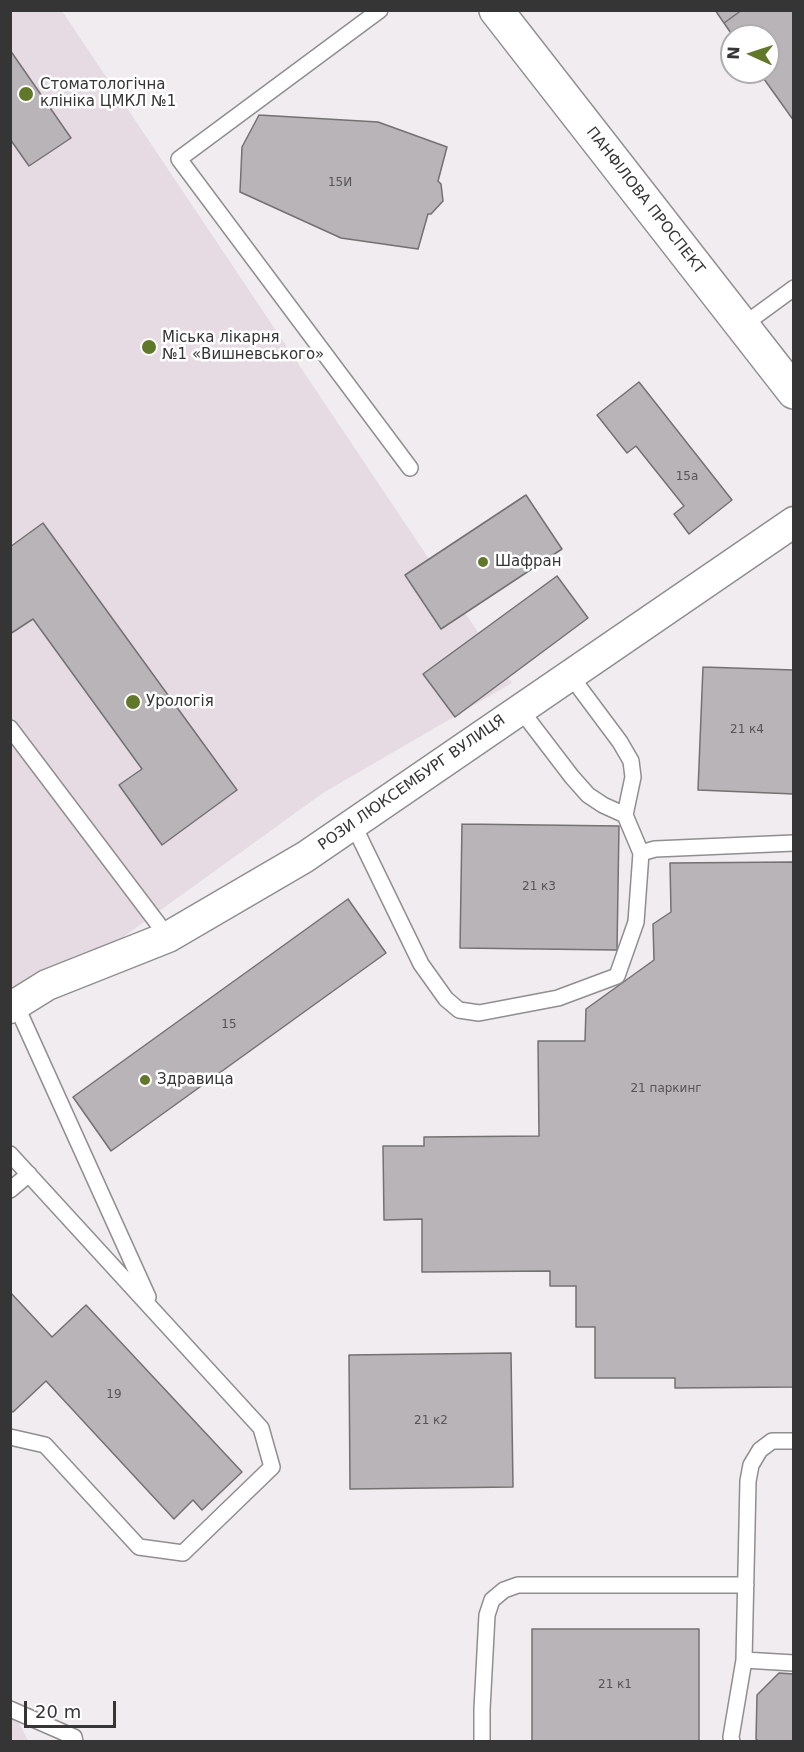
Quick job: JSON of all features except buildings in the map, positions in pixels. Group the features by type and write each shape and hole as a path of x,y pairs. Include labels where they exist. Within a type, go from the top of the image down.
{"main road":[{"name":"ПАНФІЛОВА ПРОСПЕКТ","path":"496,10 794,392"}],"street":[{"name":"РОЗИ ЛЮКСЕМБУРГ ВУЛИЦЯ","path":"13,1007 46,985 168,937 305,857 794,522"}],"lane":[{"path":"380,10 179,159 410,468"},
{"path":"742,326 794,288"},
{"path":"353,824 421,964 446,999 459,1010 479,1013 558,998 617,976 636,922 641,853 625,815 633,777 631,760 570,675"},
{"path":"520,709 588,795 625,815"},
{"path":"10,728 168,937"},
{"path":"641,853 655,849 794,843"},
{"path":"13,1007 155,1311"},
{"path":"10,1154 261,1428 272,1467 183,1553 139,1547 45,1444 10,1437"},
{"path":"10,1190 29,1174"},
{"path":"732,1742 744,1660 750,1465 760,1450 772,1442 794,1441"},
{"path":"482,1742 487,1615 492,1600 504,1590 518,1585 746,1585"},
{"path":"744,1660 794,1663"},
{"path":"10,1709 74,1737 75,1742"}],"shaded area":[{"name":"Міська лікарня №1 «Вишневського»","path":"11,11 62,11 512,683 323,793 11,1018"},
{"path":"11,1706 28,1741 11,1741"}],"place":[{"name":"Стоматологічна клініка ЦМКЛ №1","path":"26,94"},
{"name":"Міська лікарня №1 «Вишневського»","path":"149,347"},
{"name":"Шафран","path":"483,562"},
{"name":"Урологія","path":"133,702"},
{"name":"Здравица","path":"145,1080"}]}
